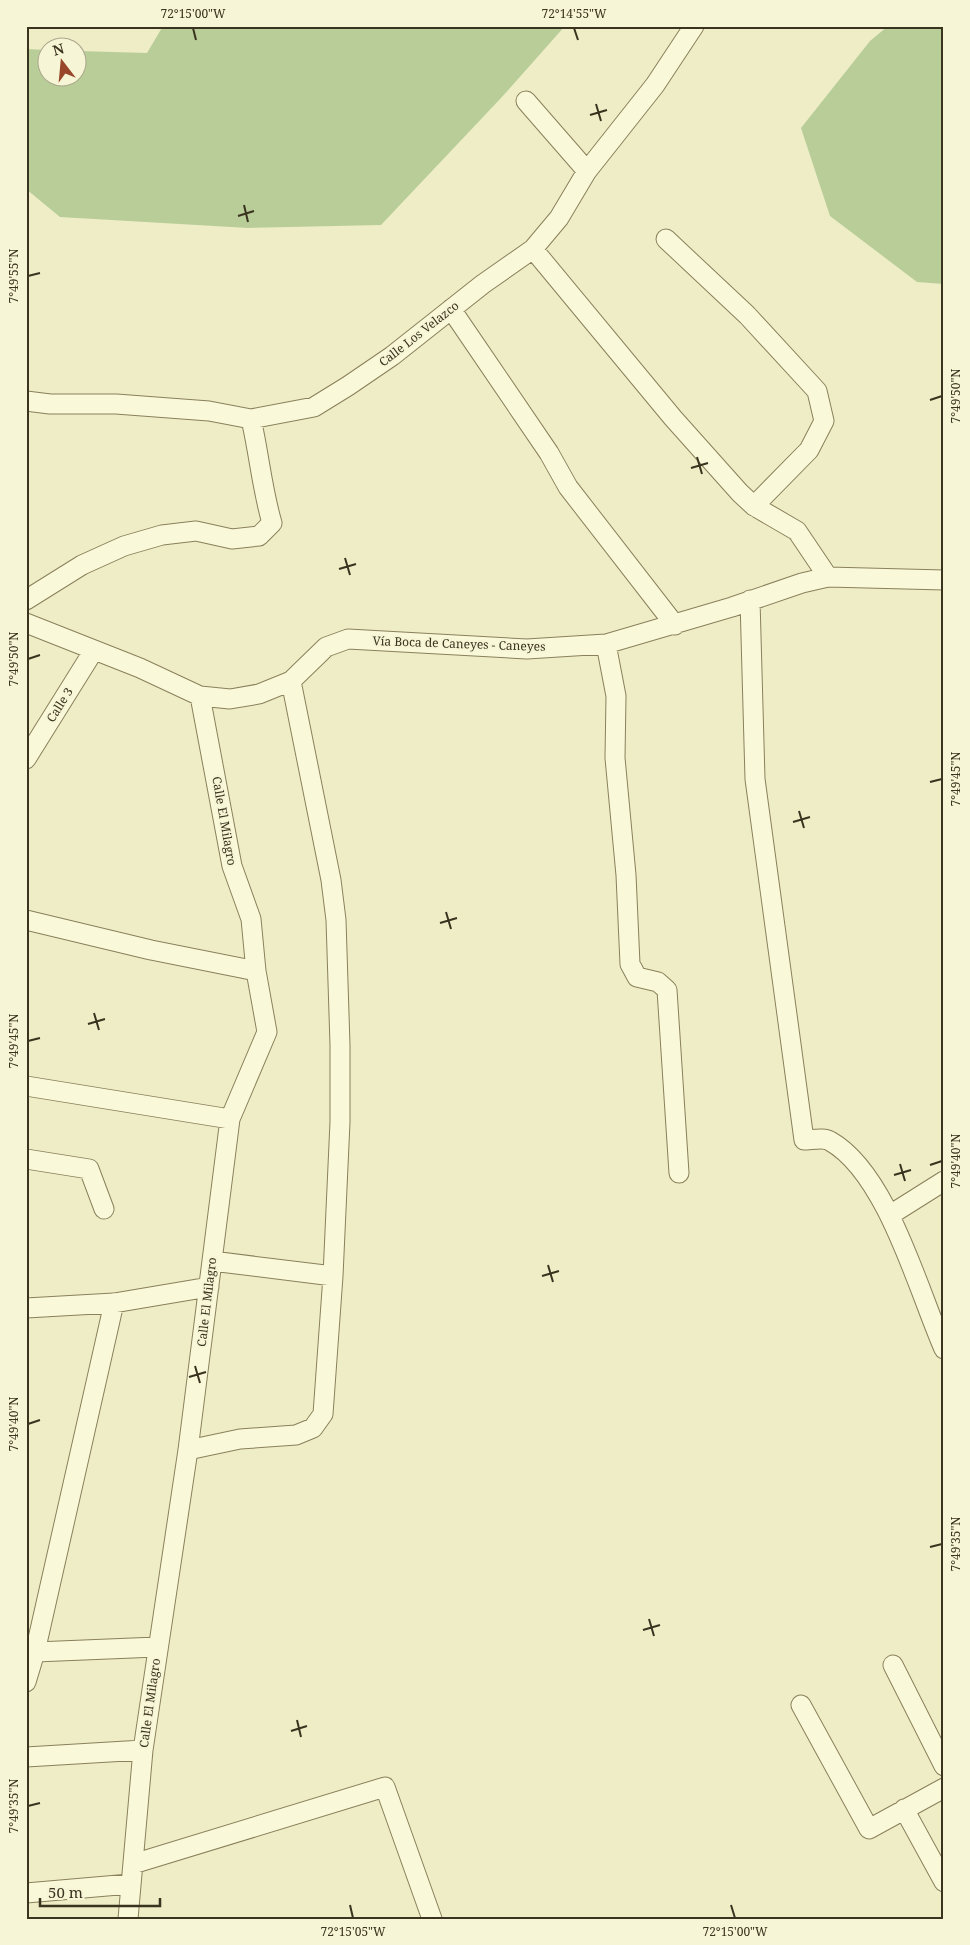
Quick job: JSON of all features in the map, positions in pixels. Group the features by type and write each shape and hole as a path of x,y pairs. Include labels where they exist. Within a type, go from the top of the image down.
{"street":[{"name":"Calle Los Velazco","path":"26,401 172,408 209,411 251,418 314,407 385,361 451,309 533,249 559,218 586,171 655,85 694,26"},
{"path":"526,101 586,171"},
{"path":"666,239 747,315 817,391 824,421 809,450 754,506"},
{"path":"533,249 673,418 740,493 754,506 797,531 828,577"},
{"path":"451,309 549,453 568,487 675,625"},
{"path":"26,600 82,565 124,546 162,535 196,531 232,539 259,536 272,523 266,503 262,468 251,418"},
{"name":"Vía Boca de Caneyes - Caneyes","path":"26,624 94,650 200,696 230,699 259,694 291,681 326,647 348,639 527,649 606,644 675,625 802,583 828,577 944,580"},
{"path":"750,600 755,779 804,1140 829,1140 858,1164 890,1215 944,1350"},
{"path":"606,644 616,696 615,758 626,875 630,964 636,977 658,982 667,990 679,1173"},
{"name":"Calle 3","path":"26,759 94,650"},
{"path":"188,1450 240,1439 296,1435 318,1425 323,1414 333,1276 340,1122 340,1045 336,920 331,880 291,681"},
{"name":"Calle El Milagro","path":"128,1919 143,1750 188,1450 230,1118 267,1032 256,971 251,919 232,866 200,696"},
{"path":"26,920 151,950 256,971"},
{"path":"26,1086 230,1118"},
{"path":"26,1159 89,1169 104,1209"},
{"path":"890,1215 944,1181"},
{"path":"212,1261 333,1276"},
{"path":"26,1308 114,1303 210,1287"},
{"path":"26,1682 35,1652 114,1303"},
{"path":"35,1652 157,1647"},
{"path":"893,1665 944,1766"},
{"path":"801,1705 869,1830 944,1788"},
{"path":"26,1758 143,1750"},
{"path":"133,1864 385,1786 432,1919"},
{"path":"904,1809 944,1882"},
{"path":"26,1893 130,1884"}],"green space":[{"path":"163,26 565,26 501,98 381,225 248,228 60,217 26,189 26,49 38,50 38,88 88,88 88,51 147,53"},
{"path":"888,26 944,26 944,284 917,282 830,216 801,128 870,41"}]}
